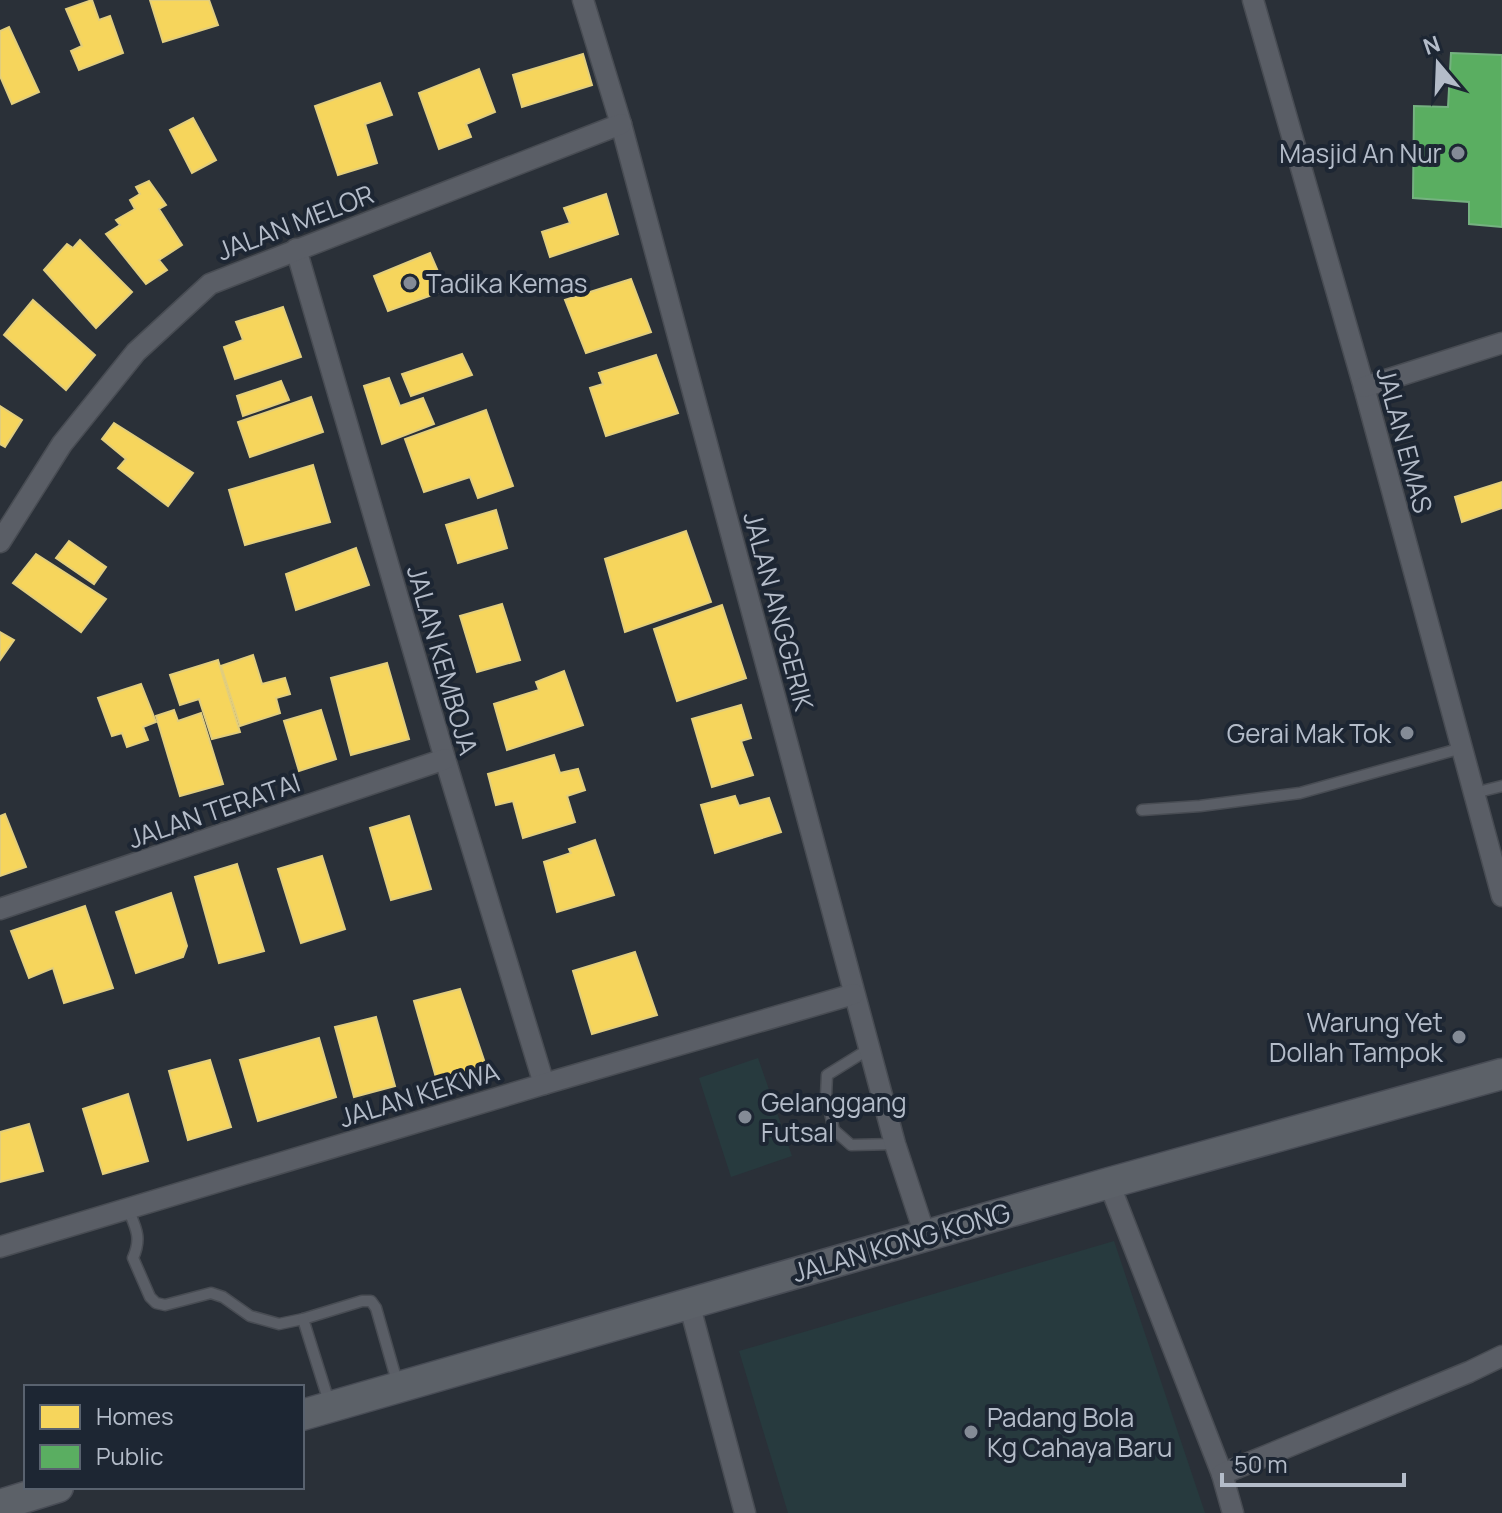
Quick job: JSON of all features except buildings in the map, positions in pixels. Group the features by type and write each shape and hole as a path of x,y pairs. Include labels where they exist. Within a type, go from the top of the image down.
{"main road":[{"name":"JALAN KONG KONG","path":"316,1411 925,1235 1502,1074"},
{"path":"8,1501 51,1489"}],"street":[{"name":"JALAN ANGGERIK","path":"583,0 621,124 895,1144 925,1235"},
{"name":"JALAN EMAS","path":"1253,0 1364,387 1502,896"},
{"name":"JALAN MELOR","path":"0,542 62,444 136,352 210,284 621,124"},
{"name":"JALAN KEMBOJA","path":"296,249 544,1084"},
{"path":"1364,387 1502,343"},
{"name":"JALAN TERATAI","path":"0,909 445,759"},
{"name":"JALAN KEKWA","path":"0,1247 854,994"},
{"path":"1109,1183 1222,1474 1233,1513"},
{"path":"689,1303 745,1513"},
{"path":"1222,1474 1502,1356"}],"lane":[{"path":"1142,810 1300,793 1462,748"},
{"path":"1474,793 1502,786"},
{"path":"869,1049 827,1075 826,1096 834,1130 851,1145 895,1144"},
{"path":"128,1209 136,1226 139,1245 133,1258 150,1297 156,1303 165,1305 211,1293 223,1297 250,1316 279,1324 371,1301 376,1308 399,1387"},
{"path":"303,1319 316,1411"}],"green space":[{"name":"Gelanggang Futsal","path":"758,1058 792,1156 731,1177 699,1078"},
{"name":"Padang Bola Kg Cahaya Baru","path":"1114,1241 1205,1513 788,1513 739,1351"}],"place":[{"name":"Masjid An Nur","path":"1458,153"},
{"name":"Tadika Kemas","path":"410,283"},
{"name":"Gerai Mak Tok","path":"1407,733"},
{"name":"Warung Yet Dollah Tampok","path":"1459,1037"},
{"name":"Gelanggang Futsal","path":"745,1117"},
{"name":"Padang Bola Kg Cahaya Baru","path":"971,1432"}]}
